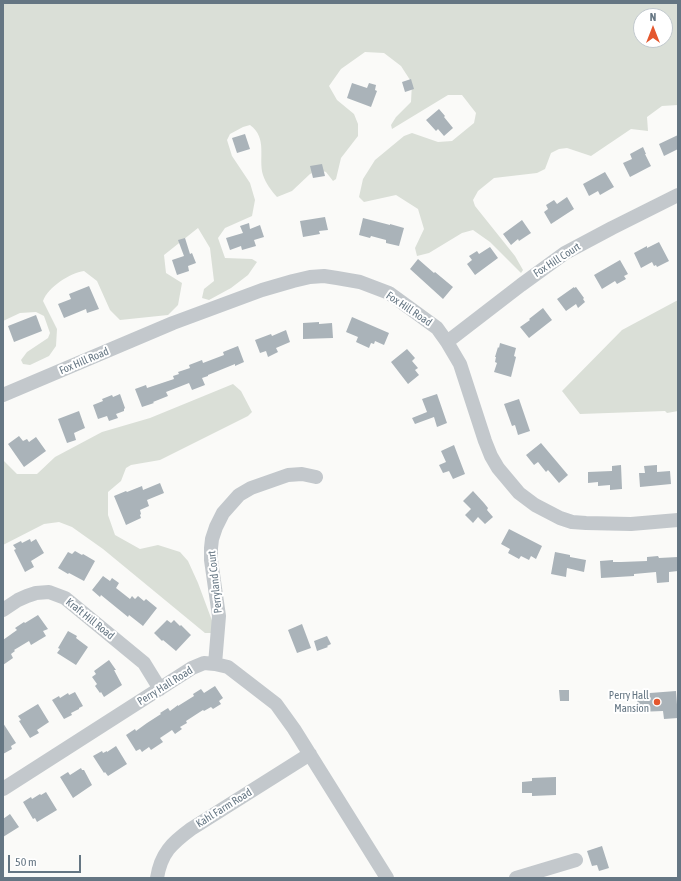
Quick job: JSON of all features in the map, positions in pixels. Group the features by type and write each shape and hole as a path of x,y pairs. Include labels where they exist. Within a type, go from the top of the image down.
{"street":[{"name":"Fox Hill Court","path":"447,342 565,253 678,195"},
{"name":"Fox Hill Road","path":"3,395 173,323 262,290 310,277 324,276 360,282 389,293 427,319 437,328 460,364 491,456 498,468 520,493 536,505 560,518 572,522 631,524 678,520"},
{"name":"Perryland Court","path":"215,664 219,616 211,560 211,548 216,527 223,513 239,495 251,488 288,475 302,474 316,477"},
{"name":"Kraft Hill Road","path":"3,610 18,600 36,593 49,592 65,598 144,663 160,689"},
{"name":"Perry Hall Road","path":"3,789 192,668 204,663 228,667 276,704 310,754 387,878"},
{"name":"Kahl Farm Road","path":"157,878 159,867 164,855 191,829 310,754"},
{"path":"516,878 576,860"}],"shaded area":[{"path":"3,3 678,3 678,105 662,106 647,117 648,131 631,129 591,156 567,148 559,149 551,153 545,169 537,173 494,178 478,191 473,200 475,206 515,256 523,270 521,273 490,242 473,230 462,233 429,253 417,256 415,248 424,229 418,209 396,195 364,202 359,197 363,179 375,160 404,136 412,133 438,142 452,141 474,123 476,113 462,95 448,95 392,129 391,125 396,117 411,102 412,83 401,66 384,53 365,52 341,69 329,86 337,100 354,114 358,124 358,136 341,158 336,179 333,181 326,172 319,170 310,174 292,191 277,197 267,184 263,175 261,142 256,130 250,125 230,134 227,140 232,156 250,183 255,200 252,216 225,228 218,238 225,258 252,259 257,262 248,275 231,288 209,300 202,298 204,289 214,281 210,248 198,228 164,255 166,273 182,283 178,305 168,315 120,320 110,310 97,281 84,271 78,272 54,286 43,301 57,329 56,346 49,356 30,365 23,364 21,360 27,352 48,338 50,333 44,316 36,312 20,313 3,321"},
{"path":"678,300 678,411 667,413 665,411 580,414 562,391 622,330"},
{"path":"233,384 241,391 252,412 248,416 160,460 131,465 126,468 121,481 108,492 108,515 115,535 140,549 158,545 180,552 188,561 214,626 213,633 205,633 103,549 72,527 59,522 44,524 3,545 3,460 17,474 37,474 55,457 102,432 150,418"}],"building":[{"path":"411,79 414,89 405,92 402,82"},
{"path":"352,83 367,88 369,83 376,85 375,90 377,91 371,107 347,98"},
{"path":"439,109 453,128 444,136 438,129 436,131 426,120"},
{"path":"245,134 250,149 237,153 232,138"},
{"path":"678,135 678,149 664,156 659,144"},
{"path":"643,147 651,166 630,177 623,163 632,159 630,154"},
{"path":"322,164 325,176 313,178 310,166"},
{"path":"605,172 614,187 600,195 598,191 589,196 583,184"},
{"path":"567,197 574,209 551,224 544,212 548,209 546,205 554,200 557,204"},
{"path":"325,217 328,230 319,231 320,234 303,237 300,221"},
{"path":"363,218 404,228 399,246 386,243 386,240 371,236 370,238 359,235"},
{"path":"522,220 531,233 519,241 518,239 511,245 503,234"},
{"path":"249,223 250,229 260,225 264,237 254,240 256,246 242,250 241,246 230,250 226,238 243,233 240,226"},
{"path":"185,238 190,254 192,253 196,263 188,266 189,271 177,275 172,260 184,256 178,240"},
{"path":"659,242 669,261 657,267 656,265 654,266 652,262 641,268 634,253"},
{"path":"490,247 498,258 475,275 467,264 472,260 469,256 477,251 479,254"},
{"path":"418,259 453,287 443,299 410,269"},
{"path":"620,260 628,274 624,276 626,279 617,284 615,281 602,289 594,275"},
{"path":"89,286 99,309 87,313 86,309 64,318 58,304 71,299 69,294"},
{"path":"576,287 584,298 583,299 585,302 578,308 576,304 566,311 557,299"},
{"path":"543,308 552,320 529,338 520,327"},
{"path":"36,315 42,331 14,342 8,326"},
{"path":"352,317 389,333 384,345 375,341 374,344 371,343 369,348 356,342 358,337 346,332"},
{"path":"319,322 319,324 332,323 333,338 303,339 303,323"},
{"path":"286,330 290,342 276,348 278,352 268,357 266,351 260,353 255,340 271,334 272,336"},
{"path":"500,343 516,348 514,356 516,357 511,377 494,372 497,363 495,362 495,357"},
{"path":"238,346 244,362 235,366 235,364 202,378 205,385 192,390 189,383 166,392 168,396 142,407 135,389 146,385 147,388 174,379 173,376 179,374 178,372 190,368 189,365 202,360 203,363 224,355 223,352"},
{"path":"407,349 415,358 412,361 418,368 415,370 419,375 408,384 391,362"},
{"path":"120,394 125,408 124,411 116,414 118,418 109,421 107,416 98,419 93,405 103,401 102,399"},
{"path":"437,394 447,423 437,427 434,417 415,424 412,418 427,412 422,399"},
{"path":"519,399 530,431 518,435 515,425 512,426 504,404"},
{"path":"79,411 85,428 74,433 76,440 67,443 58,419"},
{"path":"19,436 23,441 27,439 29,442 36,437 46,451 24,467 8,444"},
{"path":"541,443 568,475 559,483 548,470 546,472 538,462 534,465 526,455"},
{"path":"454,445 465,474 453,479 449,471 443,473 439,465 446,462 441,451"},
{"path":"621,465 622,489 610,490 610,485 598,486 598,482 588,483 588,472 612,471 612,466"},
{"path":"657,465 657,472 670,471 671,484 640,487 639,473 645,473 644,466"},
{"path":"160,483 164,493 147,500 149,506 140,510 141,518 126,525 114,496 142,486 143,490"},
{"path":"473,491 488,508 487,510 493,517 485,524 478,517 473,523 465,515 471,509 463,501"},
{"path":"509,529 542,546 536,559 531,556 529,560 521,556 519,559 508,553 510,549 501,544"},
{"path":"30,539 31,542 36,539 44,553 31,561 34,567 25,572 13,545"},
{"path":"75,551 95,561 84,581 58,568 68,552 72,554"},
{"path":"555,552 586,560 584,572 567,568 566,577 551,574"},
{"path":"658,556 659,558 678,557 678,571 669,572 669,582 657,583 656,572 634,574 634,576 601,578 600,561 647,561 647,557"},
{"path":"103,576 110,581 112,578 119,583 116,588 130,599 132,596 135,599 138,596 144,601 146,599 157,608 143,626 129,615 128,617 101,595 100,597 92,590"},
{"path":"38,615 48,629 43,631 46,636 31,645 29,641 14,650 15,651 11,654 13,658 3,665 3,640 17,630 15,628"},
{"path":"167,620 171,623 174,620 191,635 176,651 154,633"},
{"path":"302,624 311,648 297,653 288,630"},
{"path":"68,631 77,636 76,638 88,647 76,665 57,653 60,649 58,648"},
{"path":"327,636 331,644 327,646 328,647 317,651 314,641"},
{"path":"109,660 116,670 114,670 122,685 104,697 95,686 97,684 92,677 96,674 94,671"},
{"path":"215,686 223,698 219,701 221,704 213,709 211,707 204,711 203,710 186,721 187,723 180,727 182,729 175,734 172,730 160,738 163,742 151,750 149,747 142,752 140,749 136,751 126,735 135,729 136,731 168,708 170,711 194,696 193,694 201,689 204,693"},
{"path":"559,690 569,690 569,701 560,701"},
{"name":"Perry Hall Mansion","path":"676,691 678,718 664,719 663,711 638,712 637,694"},
{"path":"75,692 83,706 71,713 72,715 64,719 52,700 59,696 60,698 68,693 69,695"},
{"path":"38,704 49,722 37,730 39,733 30,738 19,721 21,720 18,716"},
{"path":"3,723 16,743 11,746 12,749 3,754"},
{"path":"116,746 127,764 108,776 105,772 104,773 93,756 102,751 103,753 107,752"},
{"path":"81,768 84,770 92,785 73,798 60,777 68,772 70,775"},
{"path":"556,777 556,795 532,796 532,793 522,793 522,782 532,781 532,778"},
{"path":"46,792 57,810 37,822 35,818 33,819 23,802 31,797 32,799"},
{"path":"10,814 19,827 3,837 3,819"},
{"path":"602,846 609,868 599,871 597,865 592,866 587,851"}],"place":[{"name":"Perry Hall Mansion","path":"657,702"}]}
